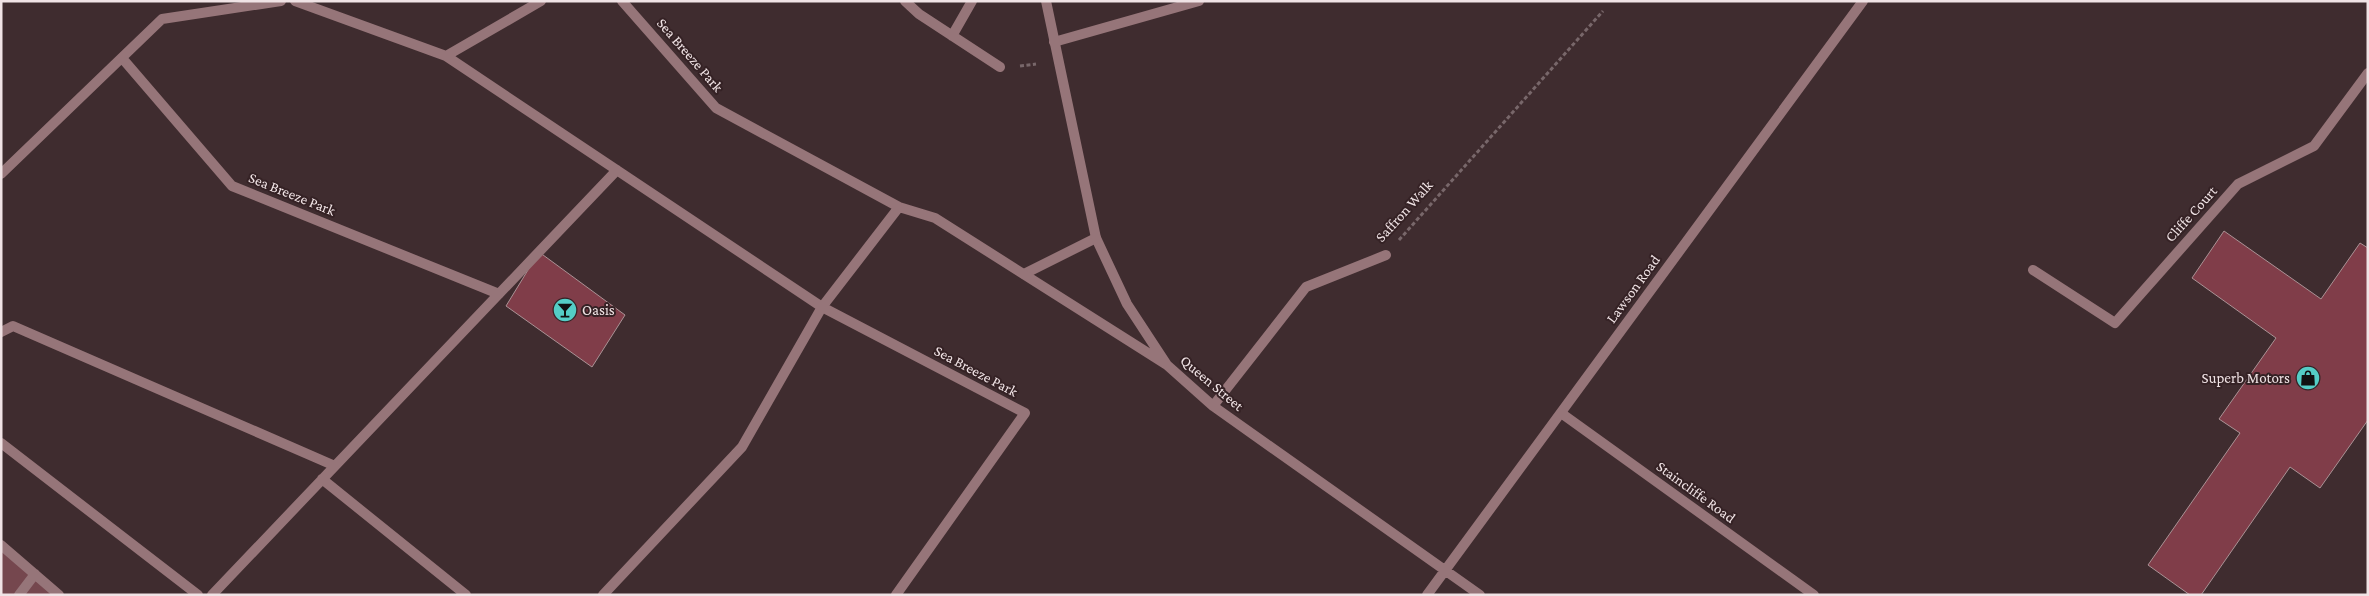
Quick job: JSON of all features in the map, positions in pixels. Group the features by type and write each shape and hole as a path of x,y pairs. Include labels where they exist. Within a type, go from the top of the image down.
{"street":[{"path":"1,174 162,19 281,1"},
{"name":"Sea Breeze Park","path":"295,1 446,56 822,307 1025,414 896,595"},
{"path":"446,56 541,1"},
{"name":"Sea Breeze Park","path":"622,1 716,108 899,207 936,218 1167,365"},
{"path":"905,1 919,14 1000,67"},
{"path":"952,36 972,1"},
{"name":"Queen Street","path":"1046,1 1096,238 1127,304 1167,365 1213,406 1480,595"},
{"path":"1054,42 1199,1"},
{"name":"Lawson Road","path":"1427,595 1863,1"},
{"name":"Sea Breeze Park","path":"122,58 232,186 499,294"},
{"name":"Cliffe Court","path":"2033,270 2115,323 2238,184 2314,146 2368,73"},
{"path":"212,595 617,170"},
{"path":"603,595 742,447 822,307 899,207"},
{"path":"1024,274 1096,238"},
{"name":"Saffron Walk","path":"1213,406 1306,287 1386,255"},
{"path":"1,332 13,326 335,466"},
{"name":"Staincliffe Road","path":"1561,414 1814,595"},
{"path":"1,443 198,595"},
{"path":"322,479 466,595"},
{"path":"1,545 59,595"},
{"path":"19,595 35,574"}],"path":[{"name":"Saffron Walk","path":"1386,255 1603,10"},
{"path":"1000,67 1059,63"}],"shaded area":[{"path":"1,550 57,595 1,595"}],"building":[{"name":"Superb Motors","path":"2224,231 2321,299 2360,243 2368,248 2368,420 2320,488 2290,467 2201,595 2190,595 2148,565 2240,433 2219,419 2276,338 2192,278"},
{"name":"Oasis","path":"539,252 625,315 592,367 506,306"}],"place":[{"name":"Oasis","path":"565,310"},
{"name":"Superb Motors","path":"2308,378"}]}
